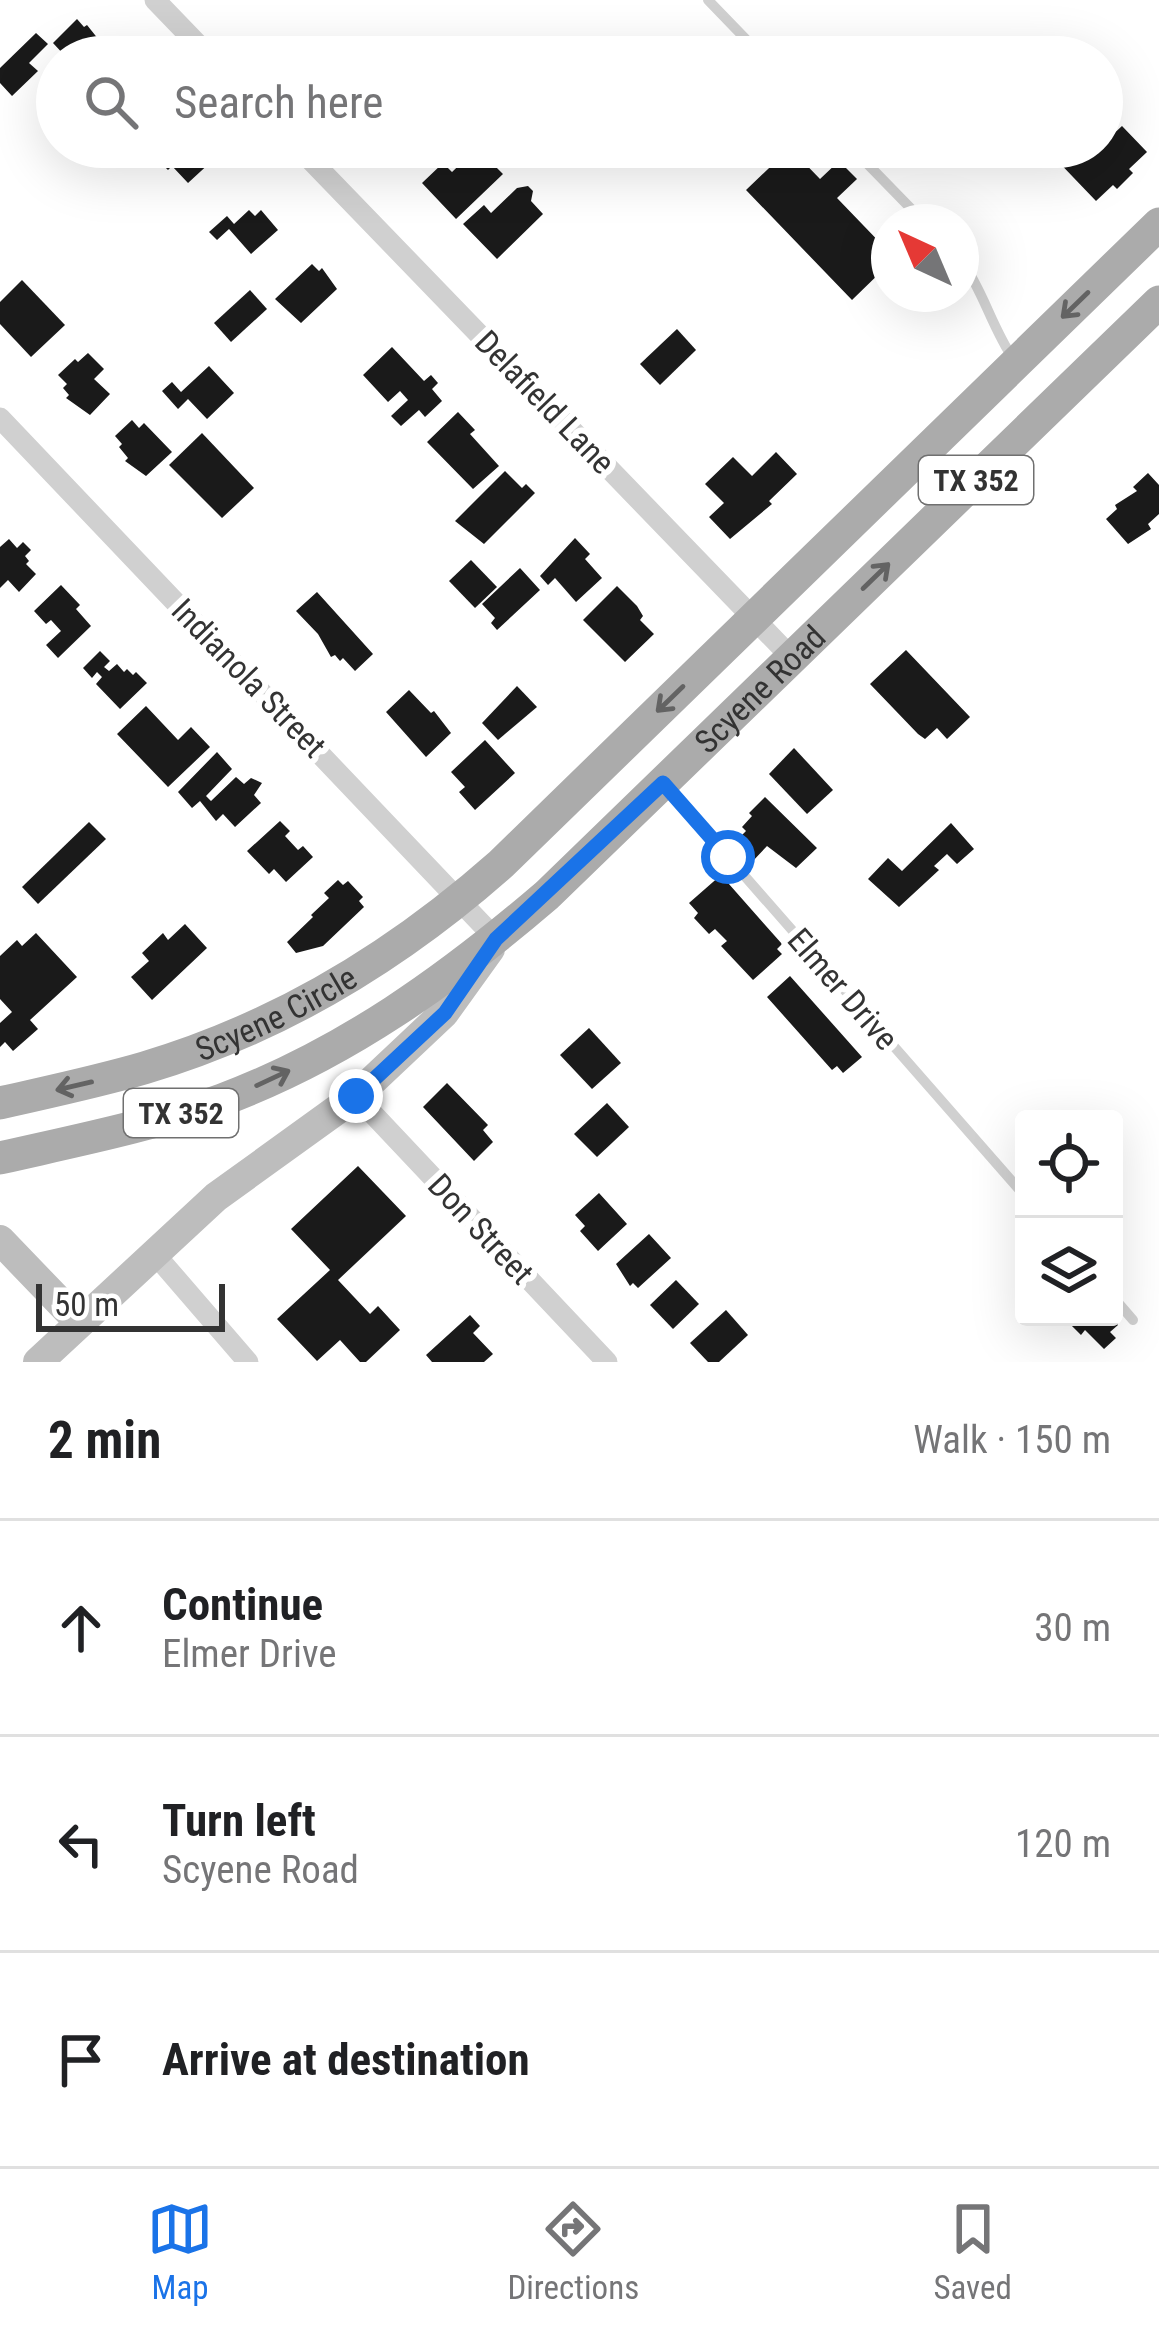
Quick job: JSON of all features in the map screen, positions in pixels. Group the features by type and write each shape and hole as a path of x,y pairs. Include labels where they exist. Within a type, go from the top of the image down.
{"main road":[{"name":"Scyene Road","path":"460,900 1159,224"},
{"name":"Scyene Road","path":"496,939 1159,302"},
{"name":"Scyene Circle","path":"0,1103 147,1067 251,1029 368,967 460,900"},
{"name":"Scyene Circle","path":"0,1158 163,1119 273,1078 376,1025 496,939"}],"street":[{"path":"155,0 190,36"},
{"name":"Delafield Lane","path":"318,168 792,658"},
{"name":"Indianola Street","path":"0,418 496,939"},
{"name":"Scyene Road","path":"38,1362 216,1196 356,1096 445,1013 496,939"},
{"name":"Don Street","path":"356,1096 607,1362"},
{"path":"0,1240 79,1322"},
{"path":"153,1252 248,1362"}],"lane":[{"path":"708,0 743,36"},
{"path":"871,168 906,204"},
{"path":"979,292 994,331 1016,363"},
{"name":"Elmer Drive","path":"663,783 1015,1185"},
{"path":"1123,1308 1133,1320"}],"building":[{"path":"77,19 96,36 60,36"},
{"path":"36,33 39,36 36,56 29,63 36,73 12,96 0,83 0,68"},
{"path":"1123,127 1147,152 1117,189 1113,185 1096,201 1064,168 1123,168"},
{"path":"174,168 204,168 188,183"},
{"path":"438,168 452,172 456,168 497,168 503,174 456,219 422,183"},
{"path":"769,168 809,168 820,179 832,168 846,168 857,179 837,198 871,233 871,282 852,300 746,190"},
{"path":"528,186 533,191 531,201 543,214 497,259 463,224 484,205 491,213 517,188"},
{"path":"249,210 255,216 261,210 278,230 251,254 229,229 217,240 209,232 227,216 234,224"},
{"path":"312,264 319,271 322,268 337,289 301,323 275,299"},
{"path":"22,280 65,325 31,357 0,324 0,302"},
{"path":"250,290 267,309 231,342 214,323"},
{"path":"677,329 696,350 660,385 640,364"},
{"path":"392,347 424,381 431,375 438,383 432,389 442,401 425,417 419,410 401,426 391,416 408,400 400,391 388,402 363,375"},
{"path":"88,353 104,369 94,379 110,394 90,415 66,398 69,395 63,388 67,384 58,375"},
{"path":"209,366 234,393 207,419 188,399 178,409 162,391 172,382 181,392"},
{"path":"458,412 475,430 470,434 499,466 473,489 427,442"},
{"path":"132,420 139,428 144,423 172,452 146,476 125,461 128,458 115,436"},
{"path":"202,433 254,488 222,518 169,465"},
{"path":"776,452 797,474 769,501 772,504 730,539 709,517 724,503 705,484 733,457 752,476"},
{"path":"505,471 522,488 526,484 535,493 484,544 455,521"},
{"path":"1148,473 1159,485 1159,514 1148,524 1151,529 1128,544 1106,519 1117,509 1115,505 1137,491 1133,487"},
{"path":"575,538 602,578 576,602 555,578 548,585 540,576"},
{"path":"9,539 17,548 23,542 31,550 25,556 26,564 36,574 19,592 8,580 0,588 0,547"},
{"path":"471,560 497,587 475,608 449,581"},
{"path":"520,568 540,590 497,630 491,623 495,618 482,604"},
{"path":"61,585 91,626 58,658 46,645 61,631 34,611"},
{"path":"617,586 637,606 643,616 640,620 654,634 625,662 583,620"},
{"path":"317,592 373,654 355,671 343,658 331,657 296,611"},
{"path":"906,650 970,717 947,739 937,728 925,739 918,734 870,684"},
{"path":"100,651 110,661 104,667 109,671 117,664 147,683 120,709 96,684 102,677 97,672 92,678 83,668"},
{"path":"517,686 537,707 498,740 482,723"},
{"path":"409,690 451,733 426,757 386,712"},
{"path":"146,706 178,740 191,727 210,747 168,787 117,734"},
{"path":"485,740 515,773 475,810 459,792 465,787 451,772"},
{"path":"794,748 833,790 807,814 769,774"},
{"path":"217,752 232,769 206,796 211,801 236,777 244,784 251,778 262,783 254,795 261,803 235,827 223,814 216,821 200,801 192,808 178,792"},
{"path":"765,797 817,848 796,868 767,846 752,862 734,843 746,831 742,827 752,816 749,813"},
{"path":"280,821 290,831 285,836 313,857 286,882 274,869 269,874 247,851"},
{"path":"89,822 106,839 38,904 22,887"},
{"path":"951,823 974,849 957,864 947,854 934,866 939,870 899,907 868,879 888,858 902,871"},
{"path":"721,875 782,944 777,949 782,954 753,980 721,946 727,941 715,929 709,934 694,918 698,913 689,903"},
{"path":"338,880 343,885 348,881 363,897 359,901 364,907 323,946 296,953 287,942 329,898 324,893"},
{"path":"185,924 207,948 152,1000 131,977 149,961 142,953 163,933 168,940"},
{"path":"36,933 77,977 30,1020 38,1029 13,1051 5,1042 0,1047 0,1023 12,1012 0,999 0,956 17,940 22,946"},
{"path":"790,976 862,1057 843,1073 837,1066 832,1070 767,997"},
{"path":"589,1028 621,1063 592,1089 560,1055"},
{"path":"447,1083 488,1125 483,1130 493,1142 474,1161 423,1107"},
{"path":"607,1103 629,1127 597,1157 574,1134"},
{"path":"358,1166 406,1216 338,1280 370,1314 378,1306 400,1330 366,1362 360,1362 340,1340 317,1361 277,1319 330,1270 291,1229"},
{"path":"599,1193 627,1224 598,1251 580,1231 585,1226 575,1215"},
{"path":"649,1234 671,1258 638,1288 633,1283 630,1286 616,1264"},
{"path":"676,1280 699,1304 673,1329 650,1305"},
{"path":"726,1310 748,1335 719,1362 708,1362 690,1343"},
{"path":"470,1315 480,1326 473,1333 493,1354 484,1362 432,1362 426,1355"},
{"path":"1072,1326 1117,1326 1110,1332 1116,1338 1104,1349 1085,1330 1081,1335"}],"route":[{"path":"356,1096 445,1013 496,939 663,783 728,857"}]}
